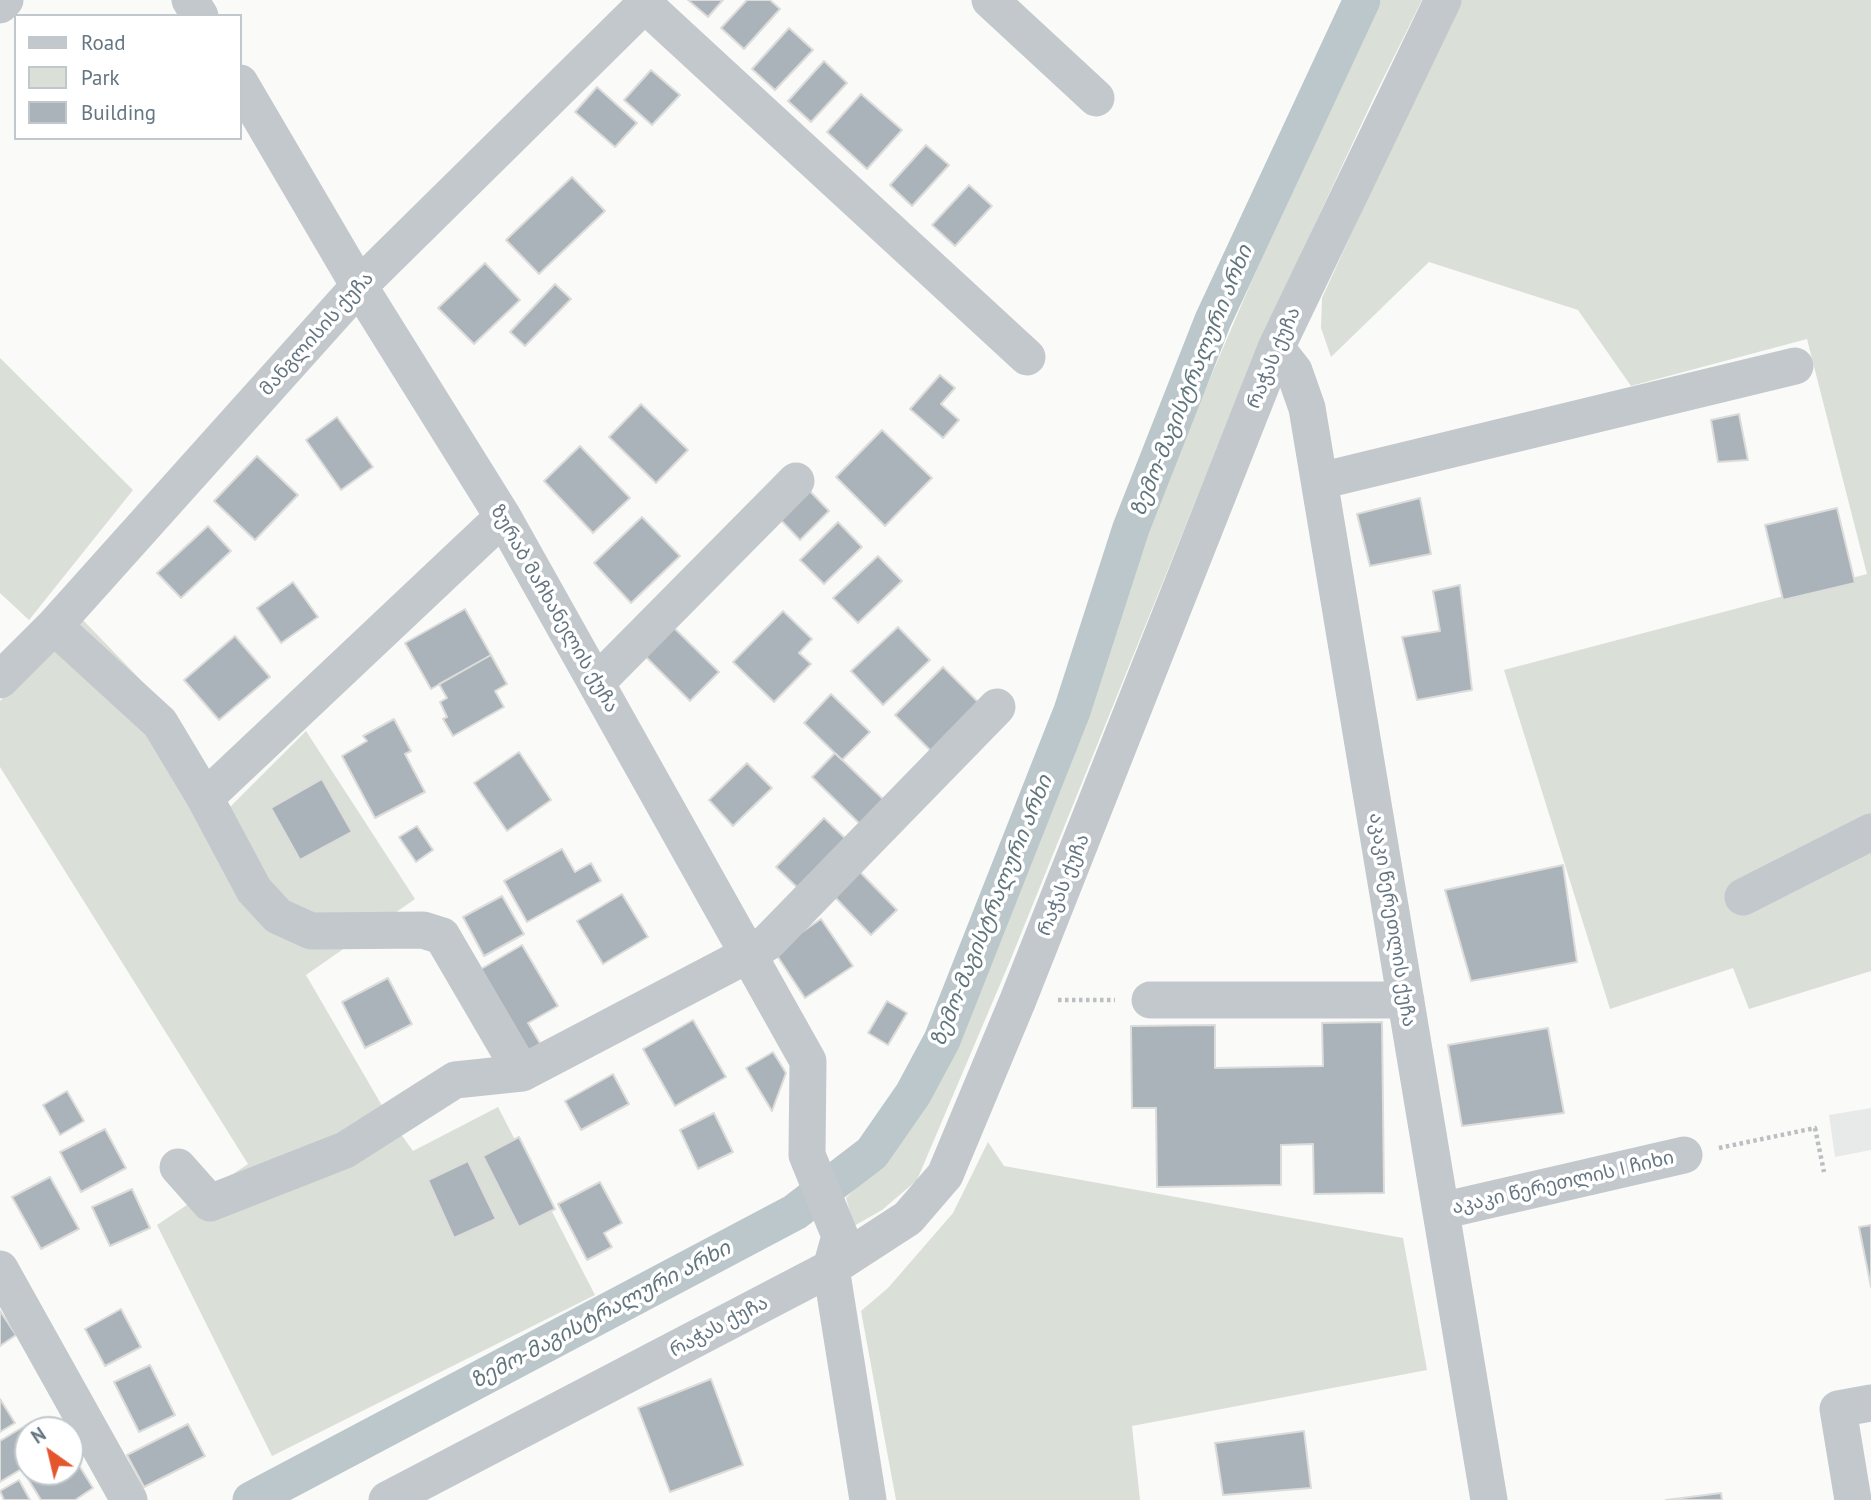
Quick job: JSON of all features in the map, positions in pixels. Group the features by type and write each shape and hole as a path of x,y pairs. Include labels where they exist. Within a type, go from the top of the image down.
{"street":[{"path":"0,5 5,0"},
{"path":"989,0 1096,98"},
{"name":"რაჭას ქუჩა","path":"387,1500 836,1252 908,1218 945,1175 1018,1000 1276,348 1443,0"},
{"path":"646,2 1027,357"},
{"name":"მანგლისის ქუჩა","path":"1,676 54,626 359,286 646,2"},
{"name":"ზურაბ მაჩხანელის ქუჩა","path":"242,86 359,286 503,517 808,1061 807,1155 836,1252"},
{"name":"აკაკი წერეთლის ქუჩა","path":"1276,348 1294,371 1307,408 1489,1500"},
{"path":"1320,481 1795,366"},
{"path":"596,683 796,481"},
{"path":"205,798 503,517"},
{"path":"54,626 160,723 205,798 254,890 278,915 311,931 423,930 442,936 522,1073"},
{"path":"178,1167 210,1203 345,1150 455,1080 522,1073 748,954 768,942 997,707"},
{"path":"1743,897 1871,832"},
{"path":"1150,1000 1406,1000"},
{"name":"აკაკი წერეთლის I ჩიხი","path":"1441,1212 1684,1155"},
{"path":"836,1252 868,1500"},
{"path":"0,1269 129,1500"},
{"path":"1853,1500 1838,1409 1871,1403"}],"path":[{"path":"1018,1000 1150,1000"},
{"path":"1684,1155 1815,1128 1824,1172"}],"shaded area":[{"path":"1871,1108 1871,1150 1835,1157 1829,1115"}],"green space":[{"path":"1381,0 1422,0 1256,351 1010,961 917,1180 882,1210 854,1226 846,1198 895,1148 963,1020 1149,521 1253,278"},
{"path":"1458,0 1871,0 1871,971 1749,1009 1733,968 1610,1009 1504,670 1867,574 1807,339 1631,386 1578,310 1429,262 1331,357 1321,328 1322,298"},
{"path":"0,358 133,490 29,620 0,593"},
{"path":"83,620 162,702 227,810 306,731 415,899 306,975 388,1116 413,1151 498,1107 595,1295 272,1456 157,1225 248,1164 0,767 0,701"},
{"path":"988,1142 1004,1166 1403,1238 1427,1370 1132,1426 1140,1500 896,1500 861,1311 888,1288 953,1213"}],"building":[{"path":"688,0 723,0 708,17"},
{"path":"747,0 770,0 780,9 744,49 721,28"},
{"path":"789,28 813,50 775,90 752,69"},
{"path":"824,61 847,83 811,122 788,101"},
{"path":"651,70 680,95 652,125 624,100"},
{"path":"597,87 637,123 615,147 575,112"},
{"path":"861,94 902,130 867,169 827,132"},
{"path":"926,145 949,165 912,206 890,185"},
{"path":"572,177 605,211 539,274 506,240"},
{"path":"969,185 992,206 955,246 932,225"},
{"path":"485,263 520,300 474,344 438,308"},
{"path":"555,284 571,299 525,346 510,332"},
{"path":"940,375 955,388 941,404 959,420 943,438 910,409"},
{"path":"641,404 688,450 656,483 609,437"},
{"path":"1739,414 1748,460 1718,462 1711,420"},
{"path":"337,417 373,467 341,490 306,440"},
{"path":"882,430 932,478 885,526 836,477"},
{"path":"580,446 630,498 593,533 544,481"},
{"path":"257,456 298,495 255,540 214,501"},
{"path":"805,486 829,511 800,540 776,515"},
{"path":"1420,498 1431,554 1370,566 1357,514"},
{"path":"1837,508 1855,583 1783,600 1765,525"},
{"path":"642,517 680,556 631,603 594,563"},
{"path":"838,522 862,547 824,584 800,560"},
{"path":"208,526 231,551 181,598 157,573"},
{"path":"878,556 902,581 858,623 833,598"},
{"path":"293,582 318,617 281,643 257,608"},
{"path":"1460,585 1472,690 1417,700 1402,637 1440,631 1433,591"},
{"path":"465,609 491,655 431,689 405,643"},
{"path":"783,611 812,639 799,653 811,664 774,702 733,662"},
{"path":"670,624 719,672 690,701 642,653"},
{"path":"898,627 930,660 883,705 851,671"},
{"path":"235,636 270,677 219,720 184,680"},
{"path":"491,655 507,684 495,691 504,707 453,736 443,719 447,717 440,702 447,698 439,684"},
{"path":"943,667 980,704 932,752 895,715"},
{"path":"831,694 870,732 842,760 804,723"},
{"path":"394,719 411,751 405,754 425,792 375,818 342,756 367,741 363,736"},
{"path":"519,752 551,800 507,831 474,783"},
{"path":"835,753 886,802 863,827 812,777"},
{"path":"747,763 772,788 733,826 709,800"},
{"path":"322,779 352,832 300,860 271,808"},
{"path":"824,818 851,844 803,893 776,867"},
{"path":"417,826 433,850 416,862 399,837"},
{"path":"562,849 575,872 591,863 601,881 527,922 504,881"},
{"path":"1563,865 1577,962 1471,981 1445,890"},
{"path":"858,870 897,910 871,935 832,894"},
{"path":"622,894 648,937 603,964 577,921"},
{"path":"502,896 524,934 484,956 463,917"},
{"path":"821,919 853,966 805,998 774,951"},
{"path":"522,945 558,1006 528,1023 547,1055 529,1064 476,972"},
{"path":"388,978 412,1024 365,1048 342,1002"},
{"path":"887,1001 907,1013 888,1045 868,1033"},
{"path":"693,1020 726,1077 675,1106 643,1049"},
{"path":"1382,1022 1384,1193 1314,1194 1313,1144 1281,1145 1281,1185 1157,1187 1156,1108 1132,1108 1131,1026 1215,1025 1215,1068 1323,1066 1322,1023"},
{"path":"1548,1028 1564,1113 1462,1126 1448,1045"},
{"path":"773,1052 786,1073 772,1111 746,1068"},
{"path":"613,1074 629,1104 581,1130 565,1101"},
{"path":"67,1091 84,1121 60,1135 43,1105"},
{"path":"714,1113 733,1152 698,1169 680,1130"},
{"path":"105,1129 126,1168 81,1192 60,1152"},
{"path":"519,1137 555,1209 519,1227 483,1156"},
{"path":"468,1161 496,1219 454,1238 428,1180"},
{"path":"50,1177 79,1229 41,1249 12,1197"},
{"path":"600,1182 622,1223 604,1233 612,1247 587,1260 558,1204"},
{"path":"132,1189 150,1228 110,1246 92,1207"},
{"path":"1871,1225 1871,1287 1859,1227"},
{"path":"121,1309 141,1347 105,1366 85,1329"},
{"path":"0,1311 16,1335 0,1346"},
{"path":"150,1365 175,1415 139,1432 114,1382"},
{"path":"711,1379 743,1465 670,1492 638,1408"},
{"path":"0,1399 14,1424 0,1432"},
{"path":"188,1424 205,1456 144,1487 127,1455"},
{"path":"1304,1431 1311,1488 1223,1495 1215,1443"},
{"path":"14,1432 14,1474 0,1482 0,1441"},
{"path":"84,1474 93,1488 75,1500 41,1500 32,1486 84,1486"},
{"path":"14,1483 14,1486 22,1486 30,1500 4,1500 0,1491"},
{"path":"1721,1493 1722,1500 1666,1500"}],"waterway":[{"name":"ზემო-მაგისტრალური არხი","path":"251,1500 795,1212 872,1153 913,1094 942,1040 1072,711 1131,528 1213,320 1362,0"}]}
